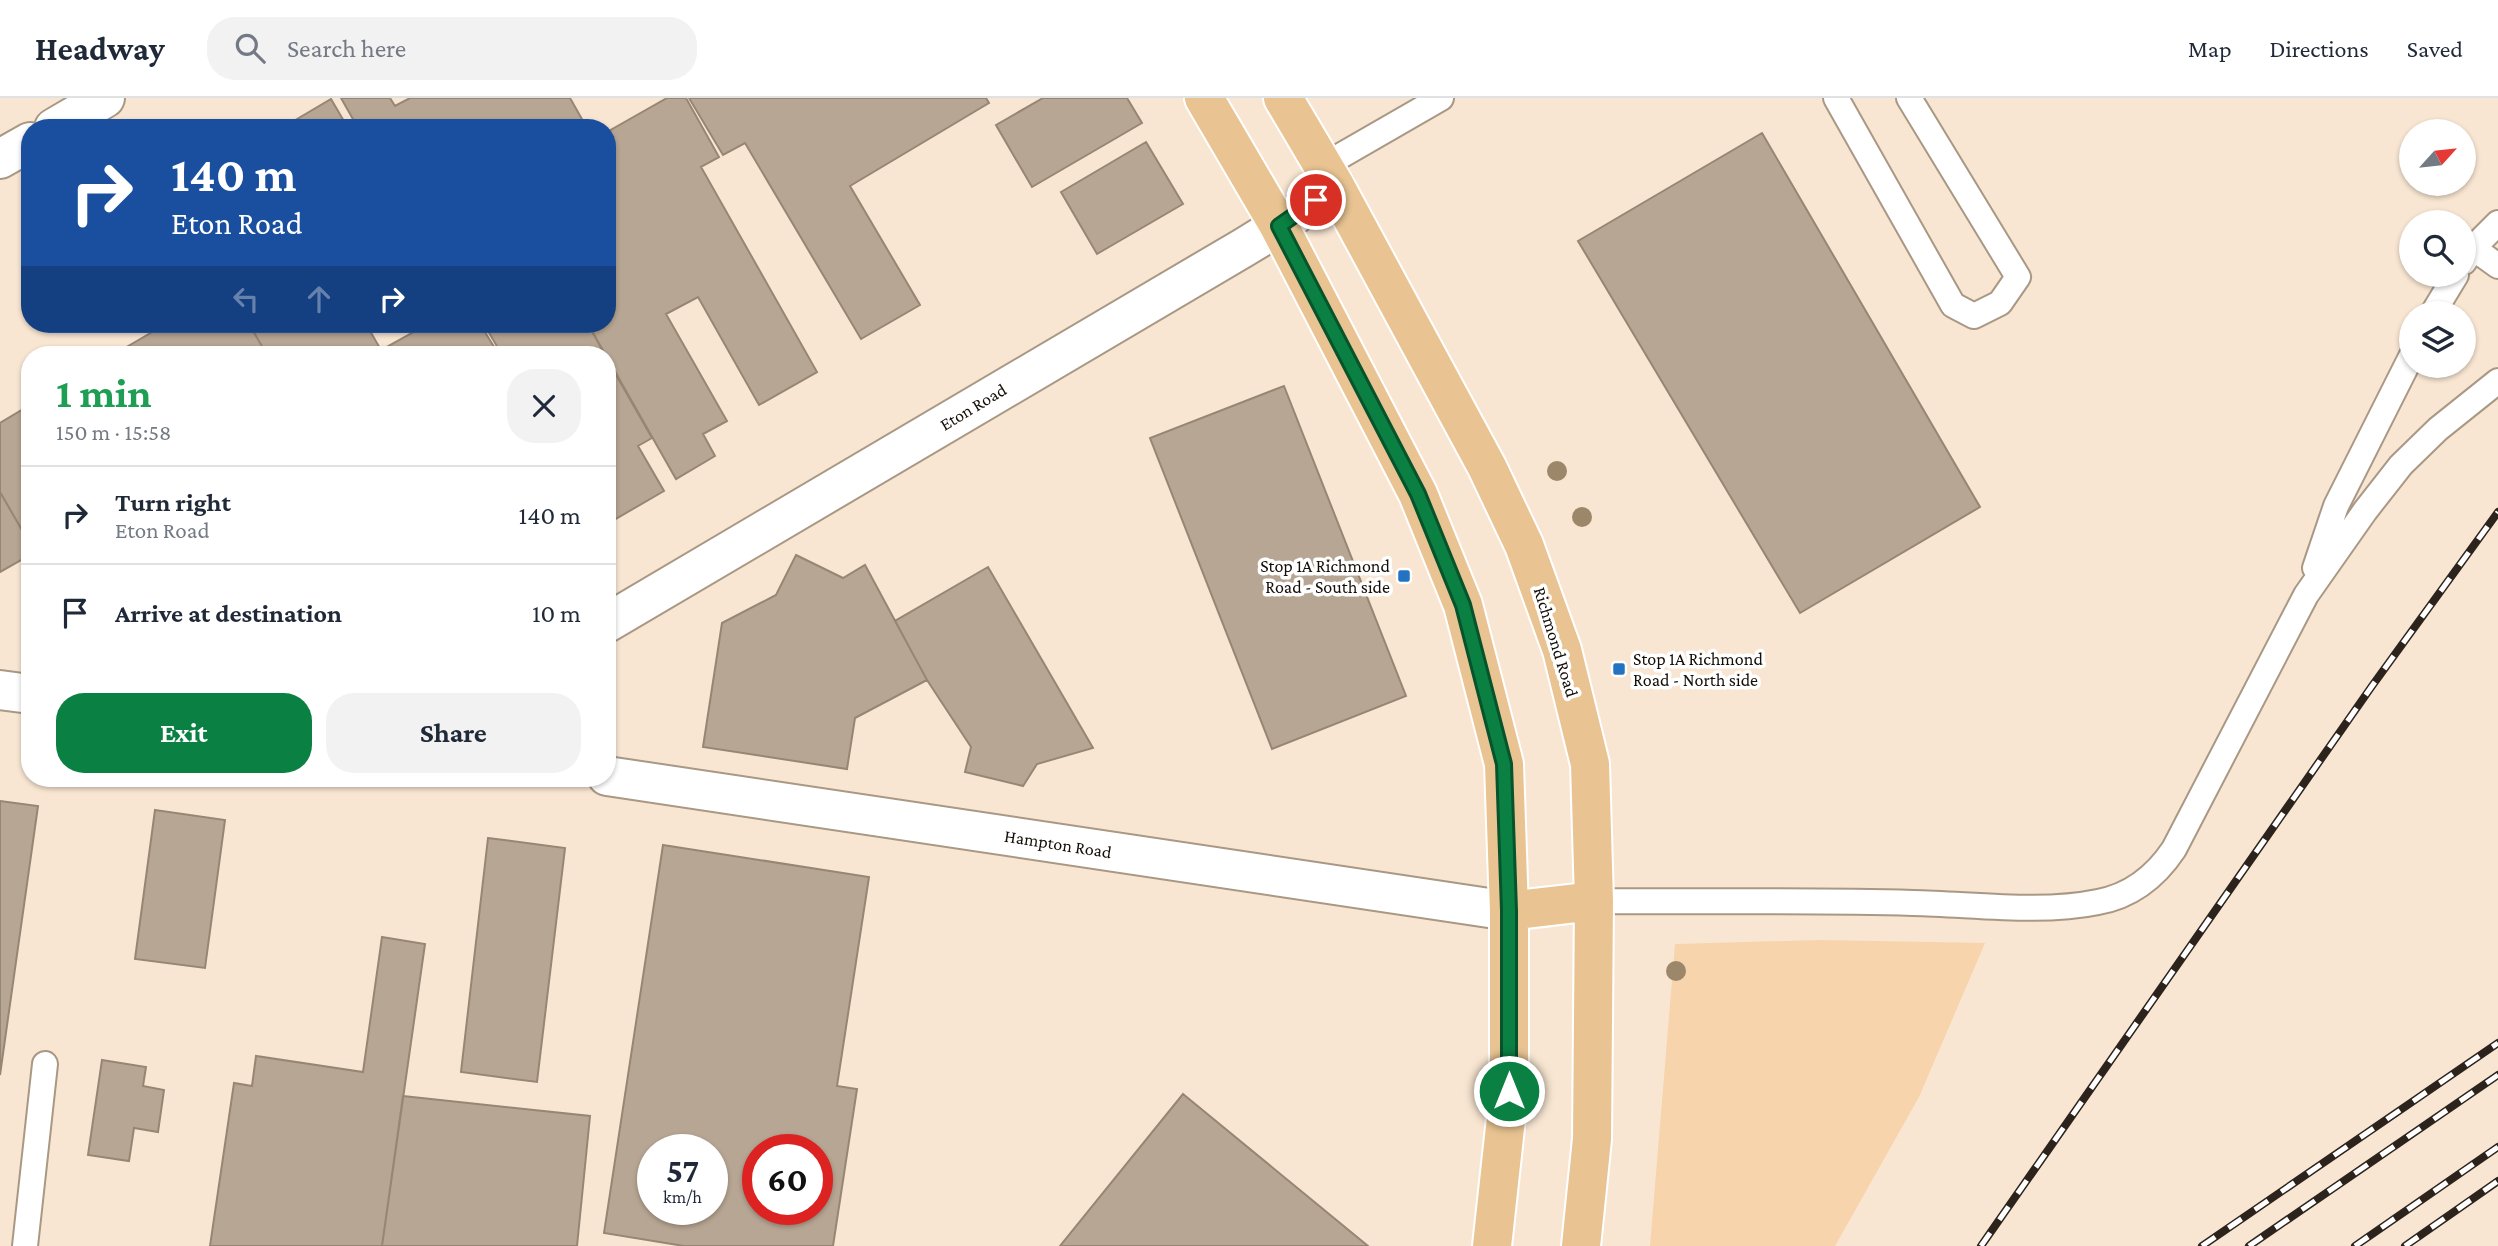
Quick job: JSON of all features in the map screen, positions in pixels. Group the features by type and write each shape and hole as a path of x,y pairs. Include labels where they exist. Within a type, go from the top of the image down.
{"main road":[{"path":"1204,98 1279,226 1418,494 1463,605 1504,764 1509,911 1509,1091 1492,1246"},
{"name":"Richmond Road","path":"1283,98 1329,176 1487,467 1524,545 1562,650 1590,764 1594,901 1592,1139 1581,1246"},
{"path":"1509,911 1594,901"}],"street":[{"path":"69,119 105,98"},
{"path":"0,159 21,147"},
{"name":"Eton Road","path":"616,617 1279,226 1329,176"},
{"path":"0,690 21,693"},
{"name":"Hampton Road","path":"616,777 1509,911"}],"lane":[{"path":"1329,176 1441,98"},
{"path":"1836,98 1953,305 1974,316 2000,303 2018,277 1909,98"},
{"path":"2476,246 2498,223"},
{"path":"2476,258 2498,266"},
{"path":"2306,595 2336,506 2400,378"},
{"path":"1594,901 2056,907 2099,902 2137,888 2165,864 2306,595 2365,511 2401,465 2438,429 2498,381"},
{"path":"25,1246 45,1064"}],"shaded area":[{"path":"1820,940 1985,943 1919,1097 1835,1246 1650,1246 1675,944"}],"building":[{"path":"341,98 390,98 395,106 410,98 570,98 582,119 353,119"},
{"path":"667,98 686,98 719,157 701,167 817,372 759,405 698,297 666,314 727,421 703,434 715,456 676,479 616,373 616,346 600,346 593,333 616,333 616,127"},
{"path":"689,98 986,98 989,103 850,186 920,305 861,339 745,143 723,155"},
{"path":"1043,98 1127,98 1142,123 1032,187 996,125"},
{"path":"331,99 343,119 297,119"},
{"path":"1762,133 1980,507 1800,613 1578,241"},
{"path":"1146,142 1183,204 1097,254 1061,192"},
{"path":"151,333 254,333 262,346 128,346"},
{"path":"254,333 371,333 379,346 262,346"},
{"path":"412,333 486,333 493,346 388,346"},
{"path":"489,333 593,333 600,346 497,346"},
{"path":"616,375 652,438 638,446 664,491 616,519"},
{"path":"1284,386 1406,696 1272,749 1150,438"},
{"path":"21,410 21,528 0,492 0,423"},
{"path":"0,492 21,528 21,560 0,572"},
{"path":"796,555 843,578 865,565 927,680 855,718 847,769 703,747 722,623 776,595"},
{"path":"988,567 1093,748 1037,764 1023,786 965,772 971,747 927,680 895,621"},
{"path":"0,801 38,806 0,1075"},
{"path":"155,810 225,820 205,968 135,959"},
{"path":"488,838 565,848 537,1082 461,1072"},
{"path":"663,845 869,877 837,1086 857,1089 833,1246 684,1246 604,1233"},
{"path":"382,937 425,944 382,1246 210,1246 234,1083 252,1086 256,1056 363,1072"},
{"path":"102,1060 146,1067 143,1086 164,1090 158,1132 134,1128 129,1161 88,1155"},
{"path":"1183,1094 1368,1246 1060,1246"},
{"path":"403,1096 590,1116 577,1246 382,1246"}],"railway":[{"path":"1981,1246 2372,686 2498,512"},
{"path":"2202,1246 2498,1043"},
{"path":"2249,1246 2498,1075"},
{"path":"2355,1246 2498,1147"},
{"path":"2405,1246 2498,1181"}],"place":[{"name":"Stop 1A Richmond Road - South side","path":"1404,576"},
{"name":"Stop 1A Richmond Road - North side","path":"1619,669"}],"route":[{"path":"1316,200 1279,226 1418,494 1463,605 1504,764 1509,911 1509,1091"}]}
